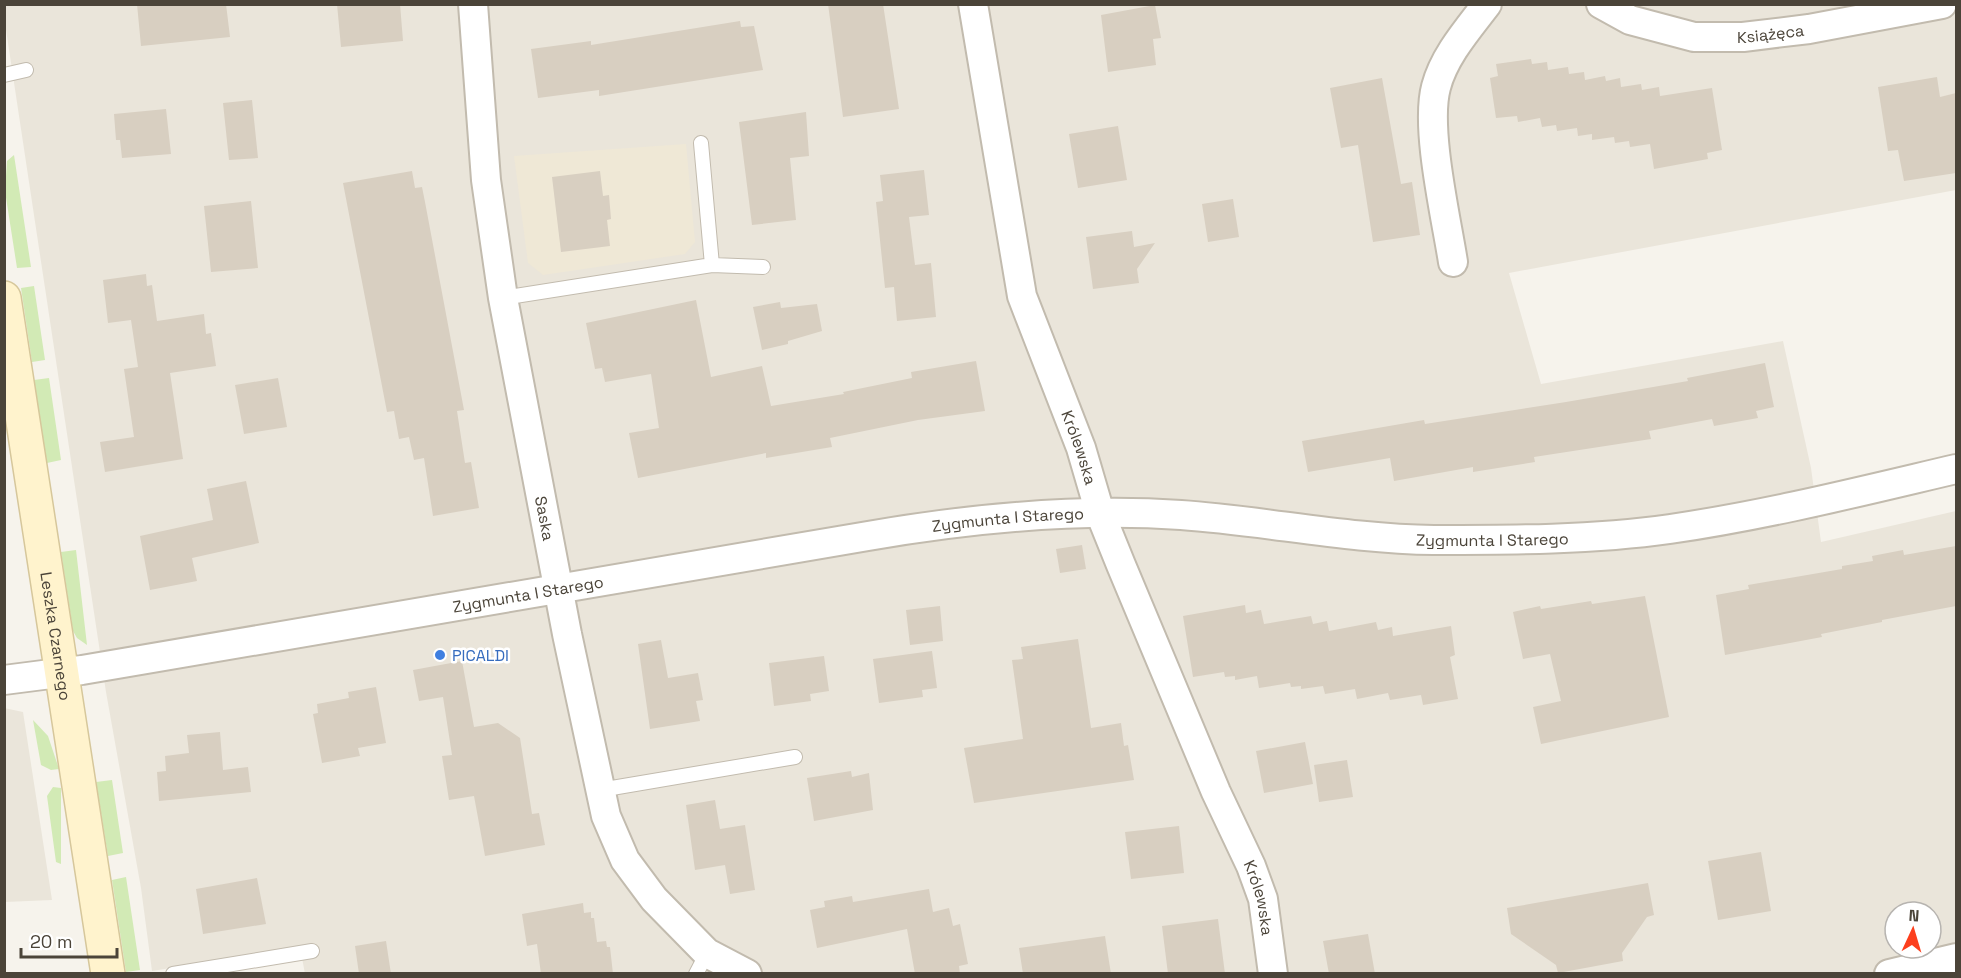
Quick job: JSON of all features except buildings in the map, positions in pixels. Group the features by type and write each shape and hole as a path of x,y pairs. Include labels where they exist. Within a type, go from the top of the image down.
{"street":[{"name":"Saska","path":"473,4 486,180 502,298 558,589 606,816 625,860 701,963 747,974"},
{"name":"Królewska","path":"973,4 1022,296 1081,448 1100,513 1216,792 1251,866 1263,899 1273,974"},
{"path":"1453,262 1433,119 1436,86 1462,36 1487,4"},
{"name":"Książęca","path":"1601,4 1630,20 1694,36 1743,37 1809,29 1942,4"},
{"name":"Leszka Czarnego","path":"4,298 108,974"},
{"name":"Zygmunta I Starego","path":"4,680 933,525 1041,513 1189,516 1417,539 1558,538 1670,529 1745,517 1956,469"},
{"path":"1889,974 1956,958"}],"lane":[{"path":"4,75 26,70"},
{"path":"701,143 712,265"},
{"path":"502,298 712,265 764,267"},
{"path":"600,790 795,757"},
{"path":"173,974 312,951"}],"shaded area":[{"path":"4,5 1956,5 1956,190 1509,273 1541,384 1783,341 1811,468 1821,542 1956,511 1956,973 305,974 300,947 152,971 141,888 106,692"},
{"path":"686,144 695,242 685,254 543,275 528,263 514,156"},
{"path":"4,708 23,712 52,900 5,902"}],"green space":[{"path":"14,155 31,267 17,268 5,191 7,161"},
{"path":"34,286 45,360 32,362 21,288"},
{"path":"49,378 61,460 47,463 34,380"},
{"path":"76,550 87,645 77,638 73,631 61,552"},
{"path":"33,720 48,736 59,769 51,770 41,765"},
{"path":"112,780 123,853 108,856 96,782"},
{"path":"53,787 61,788 61,864 56,862 47,796"},
{"path":"126,877 140,970 126,972 112,880"}],"place":[{"name":"PICALDI","path":"440,655"}]}
